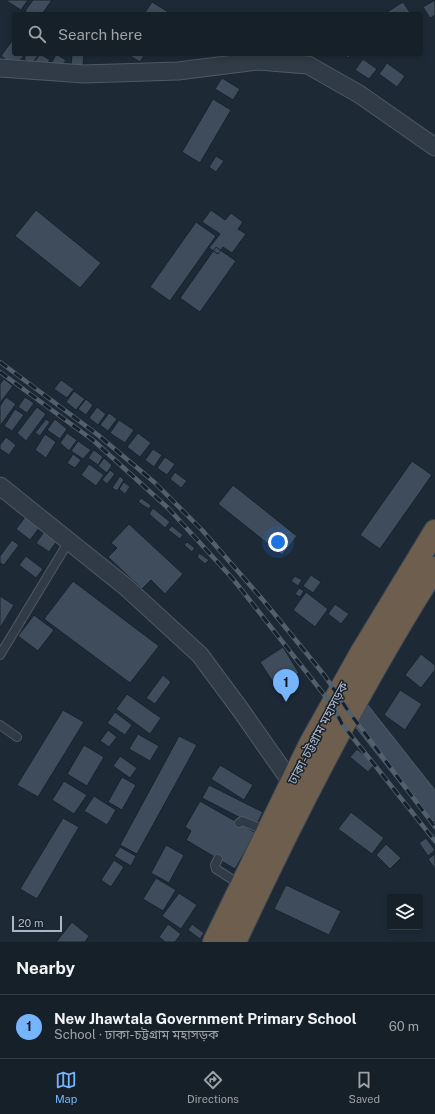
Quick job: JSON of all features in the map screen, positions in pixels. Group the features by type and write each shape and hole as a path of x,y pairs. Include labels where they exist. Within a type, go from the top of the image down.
{"highway":[{"name":"ঢাকা-চট্টগ্রাম মহাসড়ক","path":"214,942 291,782 361,653 435,531"},
{"name":"ঢাকা-চট্টগ্রাম মহাসড়ক","path":"235,942 299,807 353,705 394,633 435,568"}],"main road":[{"path":"353,705 435,809"}],"street":[{"path":"0,68 84,74 178,71 258,61 308,65 359,94 435,147"},
{"path":"0,486 126,587 200,655 291,782"}],"lane":[{"path":"0,655 69,541"},
{"path":"0,725 17,737"},
{"path":"239,824 242,821 247,822 268,832"},
{"path":"218,859 215,865 216,869 241,885"}],"building":[{"path":"5,0 28,0 21,10"},
{"path":"33,0 52,0 43,12 25,11"},
{"path":"435,0 435,15 430,18 423,7"},
{"path":"152,2 168,12 145,12"},
{"path":"403,2 410,12 387,12"},
{"path":"12,41 12,56 24,56 16,66 1,56"},
{"path":"26,56 38,56 32,64 24,59"},
{"path":"38,56 43,56 50,60 43,68 34,62"},
{"path":"55,56 59,56 66,60 60,68 50,66"},
{"path":"72,56 84,56 83,67 71,66"},
{"path":"130,56 144,56 140,62"},
{"path":"363,59 377,69 369,79 355,70"},
{"path":"387,63 405,76 397,87 379,74"},
{"path":"222,78 240,89 233,100 215,89"},
{"path":"213,99 231,110 200,163 182,152"},
{"path":"216,156 224,161 216,172 209,167"},
{"path":"36,210 101,263 80,288 15,236"},
{"path":"211,210 225,220 231,213 243,222 238,229 246,234 232,253 223,247 218,254 209,248 220,234 202,222"},
{"path":"196,222 216,236 170,301 150,287"},
{"path":"216,247 236,261 200,312 180,298"},
{"path":"4,379 13,386 0,403 0,384"},
{"path":"61,380 74,389 67,398 54,389"},
{"path":"74,391 85,399 76,410 66,402"},
{"path":"6,397 16,404 0,426 0,406"},
{"path":"25,397 34,403 27,413 18,407"},
{"path":"86,399 93,405 86,415 78,409"},
{"path":"37,407 46,414 26,441 17,433"},
{"path":"97,407 106,414 98,425 89,418"},
{"path":"15,409 24,415 12,431 4,426"},
{"path":"109,413 117,419 108,431 100,425"},
{"path":"46,419 50,422 40,436 35,433"},
{"path":"55,419 67,429 60,439 47,430"},
{"path":"119,420 134,430 125,443 110,433"},
{"path":"67,433 77,440 69,451 60,443"},
{"path":"138,433 151,443 140,457 127,447"},
{"path":"45,434 56,442 46,458 35,450"},
{"path":"6,437 16,445 9,455 0,449 0,445"},
{"path":"78,441 91,450 83,459 71,451"},
{"path":"153,449 162,455 154,467 145,460"},
{"path":"94,450 103,457 98,465 88,458"},
{"path":"73,454 81,460 75,468 67,463"},
{"path":"165,457 175,464 167,475 157,468"},
{"path":"104,458 112,465 107,473 98,466"},
{"path":"412,461 432,475 380,549 360,535"},
{"path":"89,464 104,475 96,486 81,475"},
{"path":"110,470 115,474 107,484 102,480"},
{"path":"175,472 187,481 181,488 170,479"},
{"path":"120,476 124,480 117,491 112,488"},
{"path":"124,482 130,487 125,494 119,489"},
{"path":"233,485 297,536 282,555 218,504"},
{"path":"141,498 151,505 149,509 138,502"},
{"path":"153,508 170,522 165,528 149,514"},
{"path":"29,512 43,523 30,540 16,529"},
{"path":"129,524 183,574 165,594 151,580 142,589 108,557 117,548 111,543"},
{"path":"172,526 183,535 180,539 168,530"},
{"path":"47,528 60,537 49,552 36,543"},
{"path":"12,540 19,545 4,565 0,563 0,556"},
{"path":"187,542 195,548 192,552 184,545"},
{"path":"199,553 209,560 205,564 197,557"},
{"path":"26,556 43,569 36,578 19,565"},
{"path":"311,575 321,582 313,593 303,586"},
{"path":"295,576 302,580 298,586 291,581"},
{"path":"73,581 159,646 130,683 44,619"},
{"path":"299,588 304,591 300,597 295,594"},
{"path":"306,592 328,609 315,627 293,610"},
{"path":"0,596 14,605 0,628"},
{"path":"335,604 349,614 341,624 328,614"},
{"path":"34,615 54,630 38,651 18,636"},
{"path":"283,647 299,673 276,687 260,662"},
{"path":"421,654 435,665 435,670 421,688 405,675"},
{"path":"163,675 171,682 155,704 146,698"},
{"path":"400,690 422,704 405,730 384,715"},
{"path":"127,694 161,718 150,734 116,709"},
{"path":"63,710 84,722 38,797 17,785"},
{"path":"115,712 132,725 125,735 107,723"},
{"path":"108,730 117,737 109,747 100,741"},
{"path":"138,734 159,746 150,761 129,749"},
{"path":"179,736 197,745 137,854 120,845"},
{"path":"84,745 104,757 87,786 67,774"},
{"path":"357,749 375,764 368,772 350,757"},
{"path":"120,756 137,768 130,778 113,766"},
{"path":"220,765 253,785 244,800 211,779"},
{"path":"122,777 136,785 122,810 108,802"},
{"path":"64,781 87,795 74,814 52,800"},
{"path":"209,785 263,812 256,826 202,798"},
{"path":"94,796 116,810 107,825 84,811"},
{"path":"200,801 256,833 235,869 186,840 191,831 185,827"},
{"path":"351,812 384,838 372,854 338,829"},
{"path":"63,818 79,827 37,899 20,889"},
{"path":"426,838 435,850 428,856 419,843"},
{"path":"386,844 401,858 390,869 376,855"},
{"path":"166,845 184,855 169,883 151,873"},
{"path":"120,847 136,856 131,866 114,856"},
{"path":"435,854 435,869 428,859"},
{"path":"114,860 124,867 111,887 101,880"},
{"path":"156,878 176,890 163,911 143,899"},
{"path":"286,885 341,911 329,935 274,909"},
{"path":"179,893 197,905 181,929 162,916"},
{"path":"72,922 89,936 85,942 56,942"},
{"path":"168,924 181,934 175,942 165,942 159,937"},
{"path":"192,924 204,933 200,939 188,930"}],"railway":[{"path":"0,362 98,435 154,482 202,530 263,600 325,676 349,712 435,827"},
{"path":"0,372 94,441 168,508 233,579 333,706 342,724 435,841"}],"place":[{"name":"New Jhawtala Government Primary School","path":"286,702"}]}
